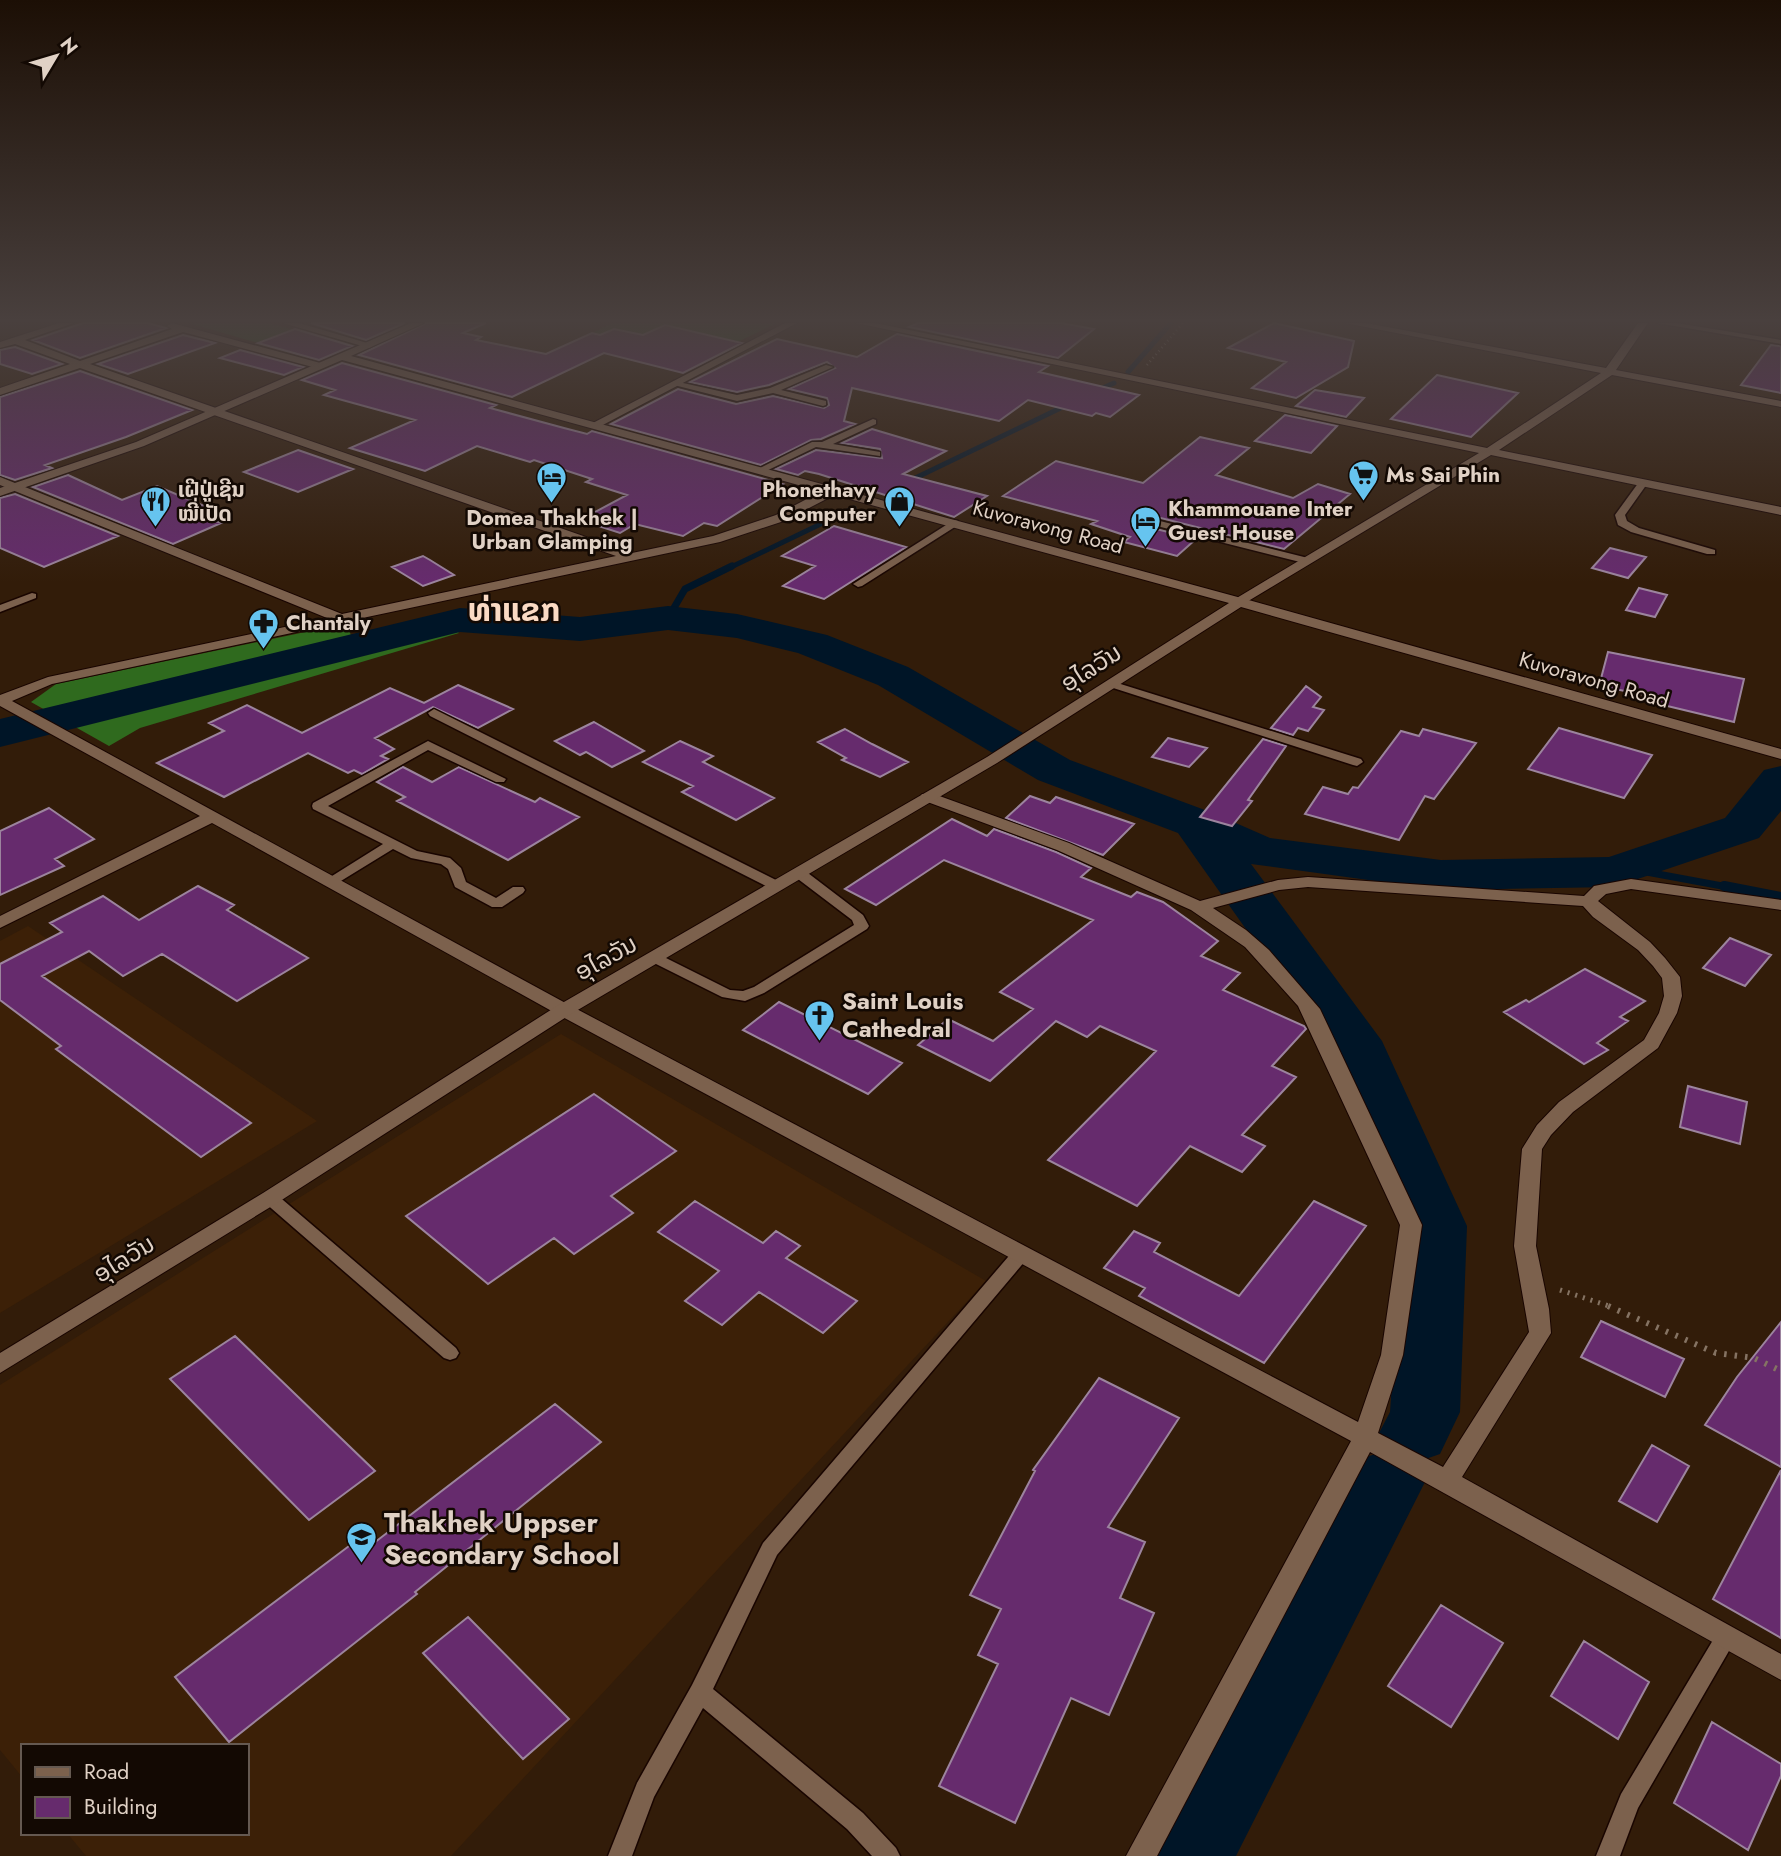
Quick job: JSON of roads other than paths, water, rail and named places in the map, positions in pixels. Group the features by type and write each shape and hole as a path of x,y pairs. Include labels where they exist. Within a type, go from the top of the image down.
{"street":[{"path":"204,410 630,557"},
{"path":"0,492 140,444 221,410"},
{"name":"Kuvoravong Road","path":"538,410 1781,754"},
{"path":"595,425 625,410"},
{"path":"1286,410 1781,511"},
{"name":"ອຸໄລວັນ","path":"0,1364 270,1198 564,1010 992,760 1240,602 1490,451 1553,410"},
{"path":"0,481 342,619"},
{"path":"4,702 48,681 716,539 767,522 834,490"},
{"path":"4,702 564,1010 1364,1440 1447,1481 1781,1668"},
{"path":"928,797 1108,865 1199,907 1231,926 1308,1005 1411,1225 1392,1355 1364,1440 1141,1856"},
{"path":"0,923 211,817"},
{"path":"1199,907 1278,885 1308,881 1588,901 1599,913 1644,946 1671,977 1673,996 1668,1013 1651,1044 1566,1107 1544,1130 1532,1149 1525,1246 1536,1297 1540,1333 1447,1481"},
{"path":"1588,901 1600,890 1630,884 1781,905"}],"lane":[{"path":"824,445 873,422"},
{"path":"761,470 808,446 824,445 877,454"},
{"path":"1642,484 1620,515 1622,523 1635,530 1711,552"},
{"path":"1144,520 1308,561"},
{"path":"858,584 954,523"},
{"path":"0,608 32,596"},
{"path":"1111,684 1357,762"},
{"path":"435,713 777,886"},
{"path":"500,779 428,745 318,806 417,856 434,856 448,861 455,868 460,884 497,904 518,890"},
{"path":"331,881 393,844"},
{"path":"655,958 727,994 745,996 862,926 858,918 799,873"},
{"path":"270,1198 450,1353"},
{"path":"620,1856 645,1791 700,1692 770,1549 1020,1255"},
{"path":"1608,1856 1629,1802 1726,1637"},
{"path":"700,1692 855,1821 888,1856"}],"waterway":[{"path":"907,482 1057,410"},
{"path":"729,568 854,508"},
{"path":"668,618 685,589 732,566"},
{"path":"0,733 460,620 580,629 668,618 737,626 812,644 893,676 1054,770 1195,823 1354,1041 1435,1226 1425,1412 1415,1433"},
{"path":"1196,823 1259,851 1441,875 1614,872 1742,828 1781,780"},
{"path":"1625,868 1733,888"},
{"path":"1724,886 1781,897"},
{"path":"1189,1856 1389,1480"}],"place":[{"name":"Ms Sai Phin","path":"1363,502"},
{"name":"Domea Thakhek | Urban Glamping","path":"552,505"},
{"name":"ເຝີປູ່ເຊີນ ໝີ່ເປັດ","path":"155,529"},
{"name":"Phonethavy Computer","path":"899,529"},
{"name":"Khammouane Inter Guest House","path":"1145,548"},
{"name":"Chantaly","path":"263,650"},
{"name":"Saint Louis Cathedral","path":"819,1042"},
{"name":"Thakhek Uppser Secondary School","path":"361,1565"}],"district":[{"name":"ທ່າແຂກ","path":"514,610"}]}
